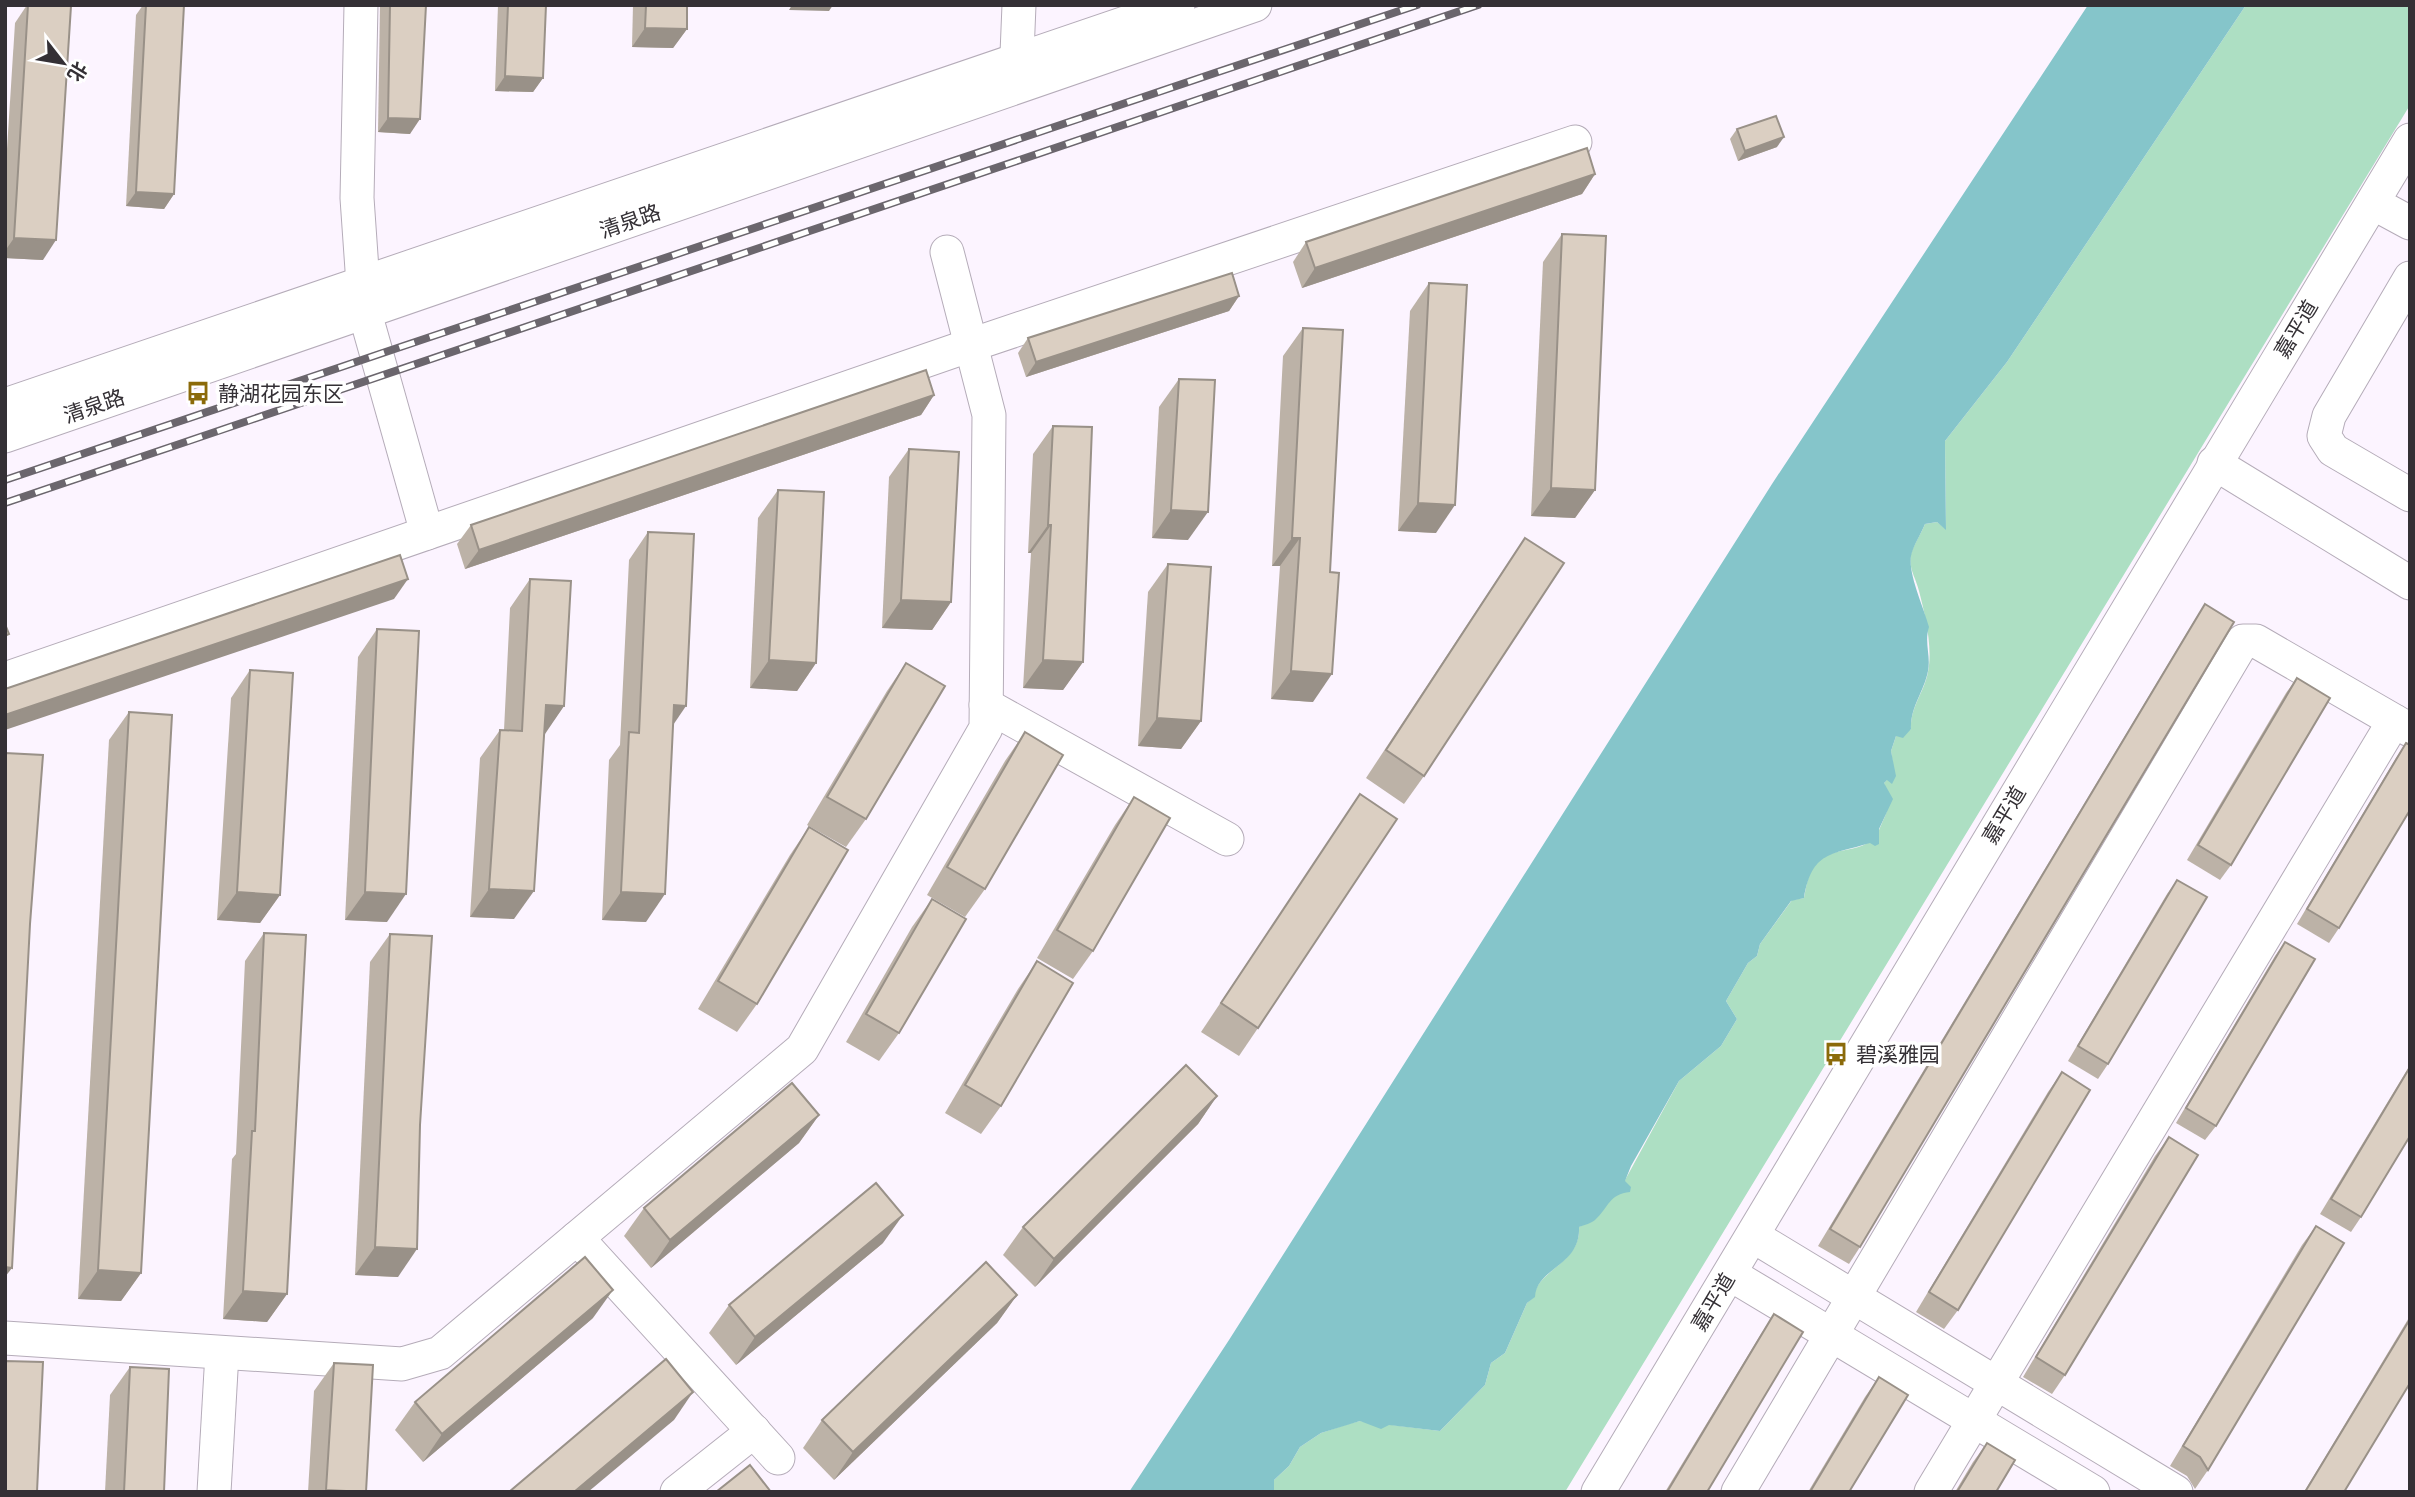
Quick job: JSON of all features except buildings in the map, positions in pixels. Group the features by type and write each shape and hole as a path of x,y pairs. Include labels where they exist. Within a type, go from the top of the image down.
{"street":[{"path":"361,5 357,198 363,298 427,533"},
{"path":"1016,74 1019,5"},
{"name":"清泉路","path":"1016,74 1178,5"},
{"name":"清泉路","path":"5,436 363,298 1016,74 1255,5"},
{"path":"5,679 971,345 1575,142"},
{"name":"嘉平道","path":"1619,1492 1737,1279 2221,468 2390,212 2407,159"},
{"path":"5,1338 402,1364 440,1353 802,1049 986,728 989,415 947,252"},
{"path":"2410,278 2329,416 2323,436 2333,450 2410,495"},
{"name":"清泉路","path":"5,405 363,298"},
{"path":"2221,468 2410,583"},
{"path":"1738,1492 2243,641 2256,641 2402,725 1995,1382 1931,1492"},
{"path":"986,705 1227,839"},
{"path":"577,1238 778,1458"},
{"path":"1760,1240 2176,1492"},
{"path":"1737,1279 2093,1492"},
{"name":"嘉平道","path":"1598,1492 1737,1279"},
{"path":"214,1492 222,1353"},
{"path":"677,1492 754,1431"}],"green space":[{"path":"2246,5 2410,5 2410,105 1565,1492 1274,1492 1274,1480 1289,1466 1300,1447 1321,1433 1360,1421 1440,1431 1485,1385 1491,1363 1505,1353 1527,1303 1534,1297 1542,1280 1573,1250 1578,1240 1579,1227 1618,1193 1679,1081 1721,1046 1737,1019 1726,1001 1748,963 1757,956 1760,944 1792,900 1804,898 1814,866 1829,854 1858,847 1874,838 1888,808 1884,783 1894,772 1891,751 1896,736 1911,729 1913,714 1928,672 1928,631 1910,559 1925,524 1937,522 1946,529 1945,441 2007,362"}],"water":[{"path":"2088,5 2246,5 2007,362 1945,441 1946,530 1937,522 1925,524 1911,556 1914,581 1929,627 1928,671 1913,714 1911,729 1903,738 1896,736 1891,751 1896,776 1892,784 1887,780 1884,783 1893,799 1879,829 1879,844 1875,846 1870,843 1834,853 1825,857 1812,871 1804,898 1791,901 1760,944 1757,956 1748,963 1726,1001 1737,1019 1721,1046 1679,1081 1631,1166 1625,1181 1631,1187 1630,1192 1618,1195 1595,1220 1579,1227 1578,1240 1573,1250 1537,1287 1535,1297 1527,1303 1505,1353 1491,1363 1485,1385 1440,1431 1389,1425 1381,1429 1360,1421 1321,1433 1300,1447 1289,1466 1274,1480 1274,1492 1129,1492 1229,1340 1772,484"}],"railway":[{"path":"5,480 1417,5"},
{"path":"5,503 1478,5"}],"place":[{"name":"静湖花园东区","path":"198,393"},
{"name":"碧溪雅园","path":"1836,1054"}]}
